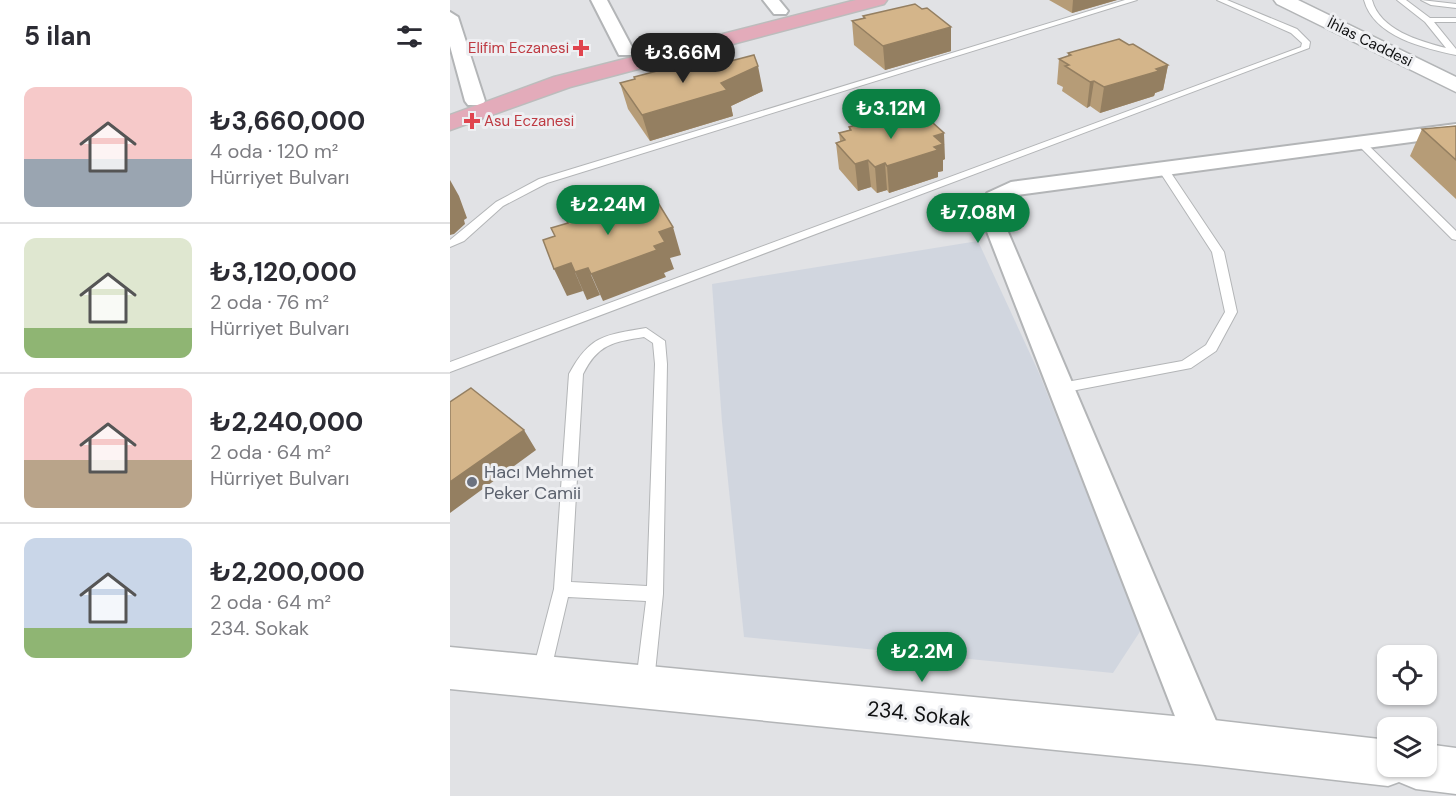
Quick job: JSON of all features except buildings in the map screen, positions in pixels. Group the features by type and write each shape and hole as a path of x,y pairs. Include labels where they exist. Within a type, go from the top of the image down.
{"main road":[{"path":"450,110 586,61 775,6 825,0"},
{"path":"450,123 562,82 878,0"}],"street":[{"path":"599,0 625,51"},
{"name":"İhlas Caddesi","path":"1283,0 1414,63 1456,86"},
{"path":"450,17 475,100"},
{"path":"1205,742 994,225 990,211 995,198 1011,189 1456,130"},
{"name":"234. Sokak","path":"450,668 1205,742 1377,762"},
{"path":"1437,769 1456,771"}],"lane":[{"path":"450,244 459,241 483,216 510,195 543,181 1133,0"},
{"path":"1368,0 1368,7 1381,22 1427,46 1455,52"},
{"path":"1401,0 1428,20 1455,52"},
{"path":"1425,0 1431,3 1456,6"},
{"path":"450,367 1305,48 1306,42 1294,31 1226,1"},
{"path":"1428,20 1456,20"},
{"path":"1361,143 1456,237"},
{"path":"1060,388 1186,365 1211,348 1231,312 1218,252 1163,170"},
{"path":"540,677 562,589 576,374 585,353 606,339 646,332 659,341 661,364 656,594 645,687"},
{"path":"562,589 656,594"}],"shaded area":[{"path":"978,241 1039,373 1141,630 1113,673 744,637 722,422 712,284"}],"place":[{"name":"Elifim Eczanesi","path":"581,48"},
{"name":"Asu Eczanesi","path":"472,121"},
{"name":"Hacı Mehmet Peker Camii","path":"472,482"}]}
